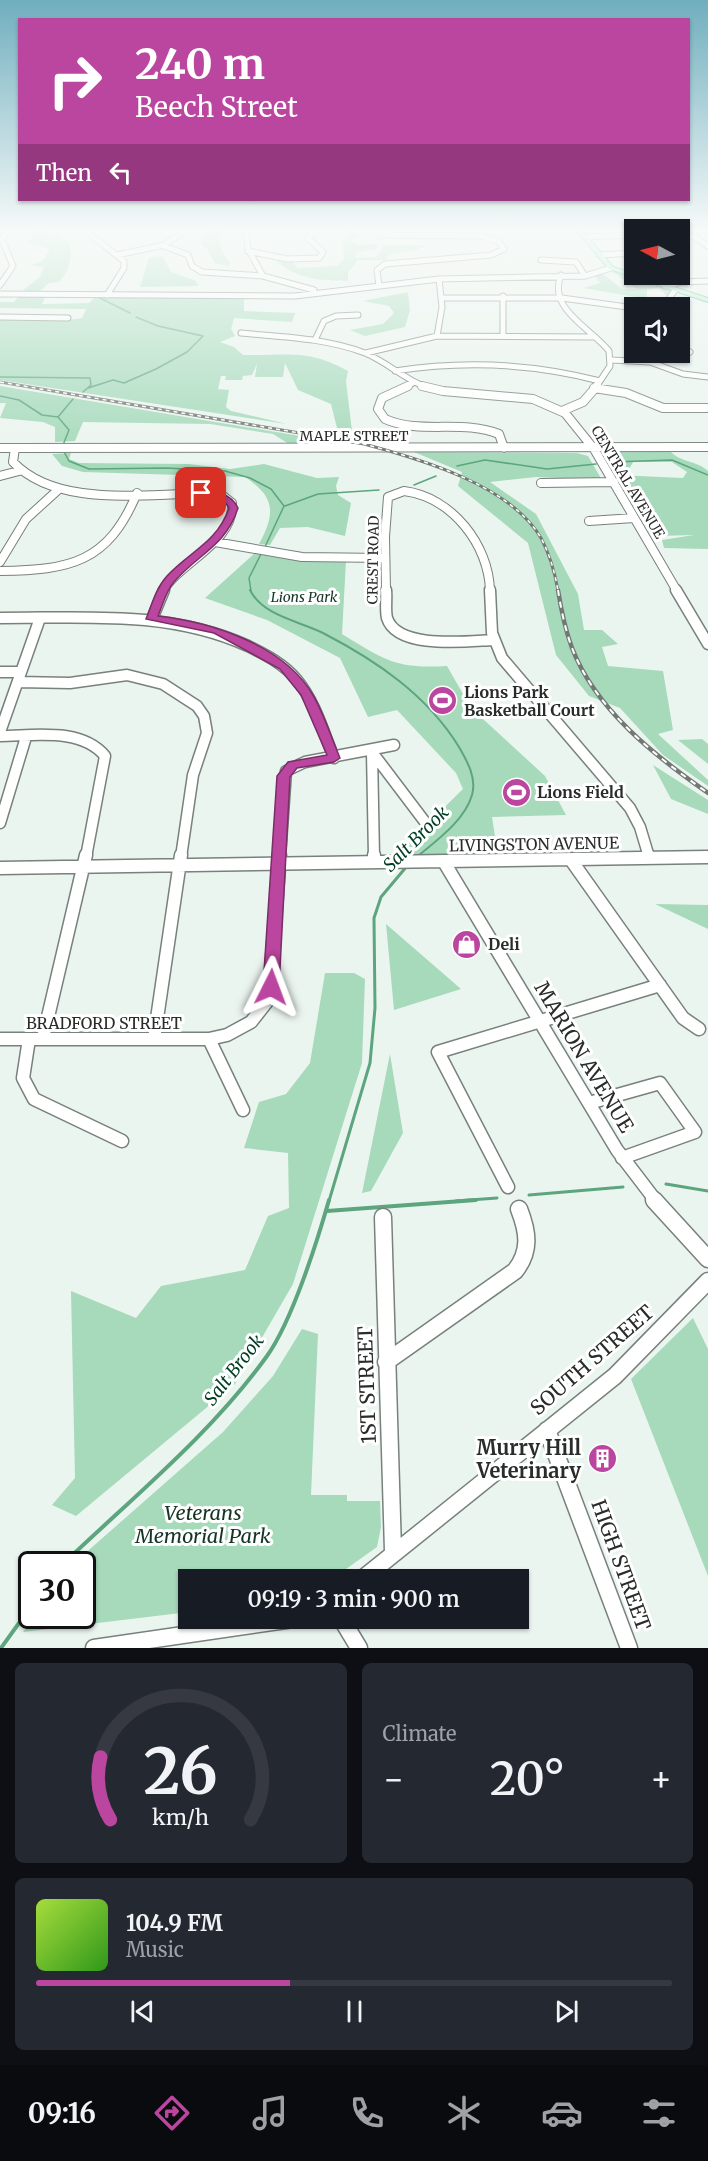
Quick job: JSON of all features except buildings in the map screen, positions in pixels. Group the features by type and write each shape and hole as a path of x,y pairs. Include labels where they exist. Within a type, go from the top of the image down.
{"street":[{"path":"437,336 440,306"},
{"path":"503,306 503,336"},
{"path":"562,411 583,405 612,360 608,348 568,315 563,306"},
{"path":"315,340 317,327 324,320 337,316 358,315"},
{"path":"0,317 68,318"},
{"name":"CENTRAL AVENUE","path":"241,333 315,340 351,348 366,353 413,383 453,393 516,396 541,402 562,411 577,424 594,448 708,644"},
{"path":"366,353 437,336 594,337"},
{"path":"340,353 351,348"},
{"path":"612,360 650,362 683,374 708,377"},
{"path":"395,371 458,363 508,363 557,370 600,381"},
{"path":"413,383 391,391 380,401 379,411 386,420 412,427 483,427 499,434 504,448"},
{"path":"594,388 626,393 663,408 708,408"},
{"name":"MAPLE STREET","path":"0,448 708,447"},
{"path":"15,448 12,458 19,471 36,482 59,489 136,493 204,493 227,499 233,509 226,527 214,542 171,578 163,590 152,619"},
{"path":"0,476 19,471"},
{"path":"541,483 614,482"},
{"path":"0,562 26,519 59,489"},
{"name":"CREST ROAD","path":"408,491 424,497 453,515 474,538 484,556 489,572 493,640 424,640 408,637 394,630 387,618 385,558 390,495 408,491"},
{"path":"0,571 52,569 90,557 106,546 119,531 129,514 136,493"},
{"path":"589,521 634,518"},
{"path":"214,542 268,552 329,559 385,558"},
{"path":"0,618 152,619 188,623 218,631 284,666 307,695 334,758 372,752 394,745"},
{"path":"40,618 0,734 88,741 99,747 105,756 84,866 36,1038 21,1075 27,1093 34,1099 122,1141"},
{"path":"493,640 508,667 630,808 640,827 649,858"},
{"path":"0,672 20,677 70,682 128,675 148,679 178,693 201,710 207,730 193,775 154,1039"},
{"path":"0,823 26,737"},
{"path":"372,752 425,822"},
{"path":"372,752 374,862"},
{"name":"BRADFORD STREET","path":"0,1039 209,1039 226,1035 251,1022 269,999 284,776 288,769 299,763 334,758"},
{"name":"LIVINGSTON AVENUE","path":"0,868 708,857"},
{"path":"571,860 683,1018 699,1029"},
{"name":"MARION AVENUE","path":"444,862 622,1158 660,1207 708,1259"},
{"path":"508,1187 438,1052 660,985"},
{"path":"209,1039 243,1110"},
{"path":"589,1103 660,1083 695,1132 622,1158"},
{"path":"386,1362 515,1271 524,1261 528,1246 526,1228 519,1209"},
{"name":"1ST STREET","path":"383,1217 393,1551"},
{"name":"SOUTH STREET","path":"373,1569 615,1376 708,1281"},
{"name":"HIGH STREET","path":"547,1430 629,1648"},
{"path":"94,1648 224,1629"},
{"path":"348,1629 359,1648"}],"green space":[{"path":"0,306 244,306 244,311 295,313 292,322 234,318 231,329 235,336 220,342 234,347 243,355 308,356 348,371 346,381 352,431 337,428 331,404 298,390 285,363 283,377 255,377 257,364 252,375 243,376 242,380 225,380 226,376 221,376 218,389 229,390 226,407 231,411 287,424 0,380 0,319 68,320 82,318 86,309 0,308"},
{"path":"389,306 410,306 405,327 365,336 350,330 383,324 394,313"},
{"path":"0,386 348,444 289,444 273,434 210,424 83,422 75,441 55,442 55,427 43,422 0,418 6,403 0,403"},
{"path":"414,452 577,453 588,456 602,480 536,477 490,482 536,514 578,594 584,630 602,630 618,644 602,647 608,666 663,671 673,730 658,734 708,780 708,786 663,755 620,708 589,696 556,655 528,543 458,486 462,472"},
{"path":"606,452 671,452 708,471 708,549 664,548 662,540 694,535 657,536 629,488 616,475 683,478 687,472 672,462 633,462 629,469 613,465"},
{"path":"71,453 69,459 79,463 189,464 230,469 264,464 317,478 339,477 336,486 338,495 351,503 345,536 308,527 280,528 270,545 259,544 268,523 270,506 262,492 245,477 83,472 62,466 52,454"},
{"name":"Lions Park","path":"255,553 299,559 346,561 342,634 391,661 415,666 447,666 471,708 545,776 566,815 492,817 498,856 425,857 399,852 463,789 456,773 397,710 368,717 340,658 267,620 205,598"},
{"path":"702,739 708,744 708,764 678,740"},
{"path":"653,765 708,800 708,814 671,799"},
{"path":"655,904 708,905 708,929"},
{"path":"386,924 461,989 394,1010"},
{"path":"325,973 354,973 365,979 362,1063 293,1284 235,1384 76,1516 52,1505 75,1478 71,1291 136,1318 161,1286 245,1270 268,1216 289,1208 288,1153 244,1148 259,1102 286,1094 310,1063"},
{"path":"390,1054 403,1133 371,1191 362,1193"},
{"path":"693,1318 708,1349 708,1576 631,1379"},
{"name":"Veterans Memorial Park","path":"302,1329 318,1334 311,1495 347,1495 347,1501 380,1501 381,1527 377,1547 346,1569 178,1569 178,1613 96,1623 96,1551 88,1551 223,1432 273,1376"},
{"name":"Veterans Memorial Park","path":"25,1629 48,1629 23,1632"}],"waterway":[{"path":"116,306 130,313"},
{"path":"88,388 113,380 124,383 156,369 187,352 203,336 158,326 136,317"},
{"name":"Salt Brook","path":"0,377 90,378 91,385 83,392"},
{"name":"Salt Brook","path":"0,396 19,400 42,415 58,417"},
{"name":"Salt Brook","path":"58,417 73,399"},
{"name":"Salt Brook","path":"58,417 69,430 63,445"},
{"name":"Salt Brook","path":"63,450 69,461 89,469 166,468 225,471 250,478 271,489 284,506 264,549"},
{"path":"457,466 485,460 547,469 596,464"},
{"path":"612,462 672,460 708,475"},
{"path":"414,485 436,476"},
{"path":"285,506 318,494 379,490"},
{"name":"Salt Brook","path":"251,591 249,578 261,554"},
{"name":"Salt Brook","path":"250,590 256,599 272,612 323,633 363,655 399,681 432,711 459,747 472,776 472,795 457,821 418,856"},
{"name":"Salt Brook","path":"329,1201 370,1063 375,1008 374,918 381,897 407,866"},
{"path":"666,1184 708,1191"},
{"path":"529,1195 623,1187"},
{"path":"456,1201 497,1198"},
{"name":"Salt Brook","path":"77,1551 196,1439 245,1385 267,1356 286,1323 311,1259 329,1200"},
{"path":"327,1211 476,1200"},
{"name":"Salt Brook","path":"1,1648 18,1624"}],"railway":[{"path":"0,382 364,444 436,466 486,489 527,519 541,538 547,551 558,591"},
{"path":"558,590 572,648 596,692 629,730 708,793"}],"place":[{"name":"Lions Park Basketball Court","path":"443,701"},
{"name":"Lions Field","path":"516,792"},
{"name":"Deli","path":"467,944"},
{"name":"Murry Hill Veterinary","path":"602,1459"}],"route":[{"path":"201,493 217,495 231,501 233,508 230,518 220,536 171,578 156,605 152,619 172,620 218,631 232,636 284,666 303,687 334,758 293,765 289,767 284,776 271,987"}]}
